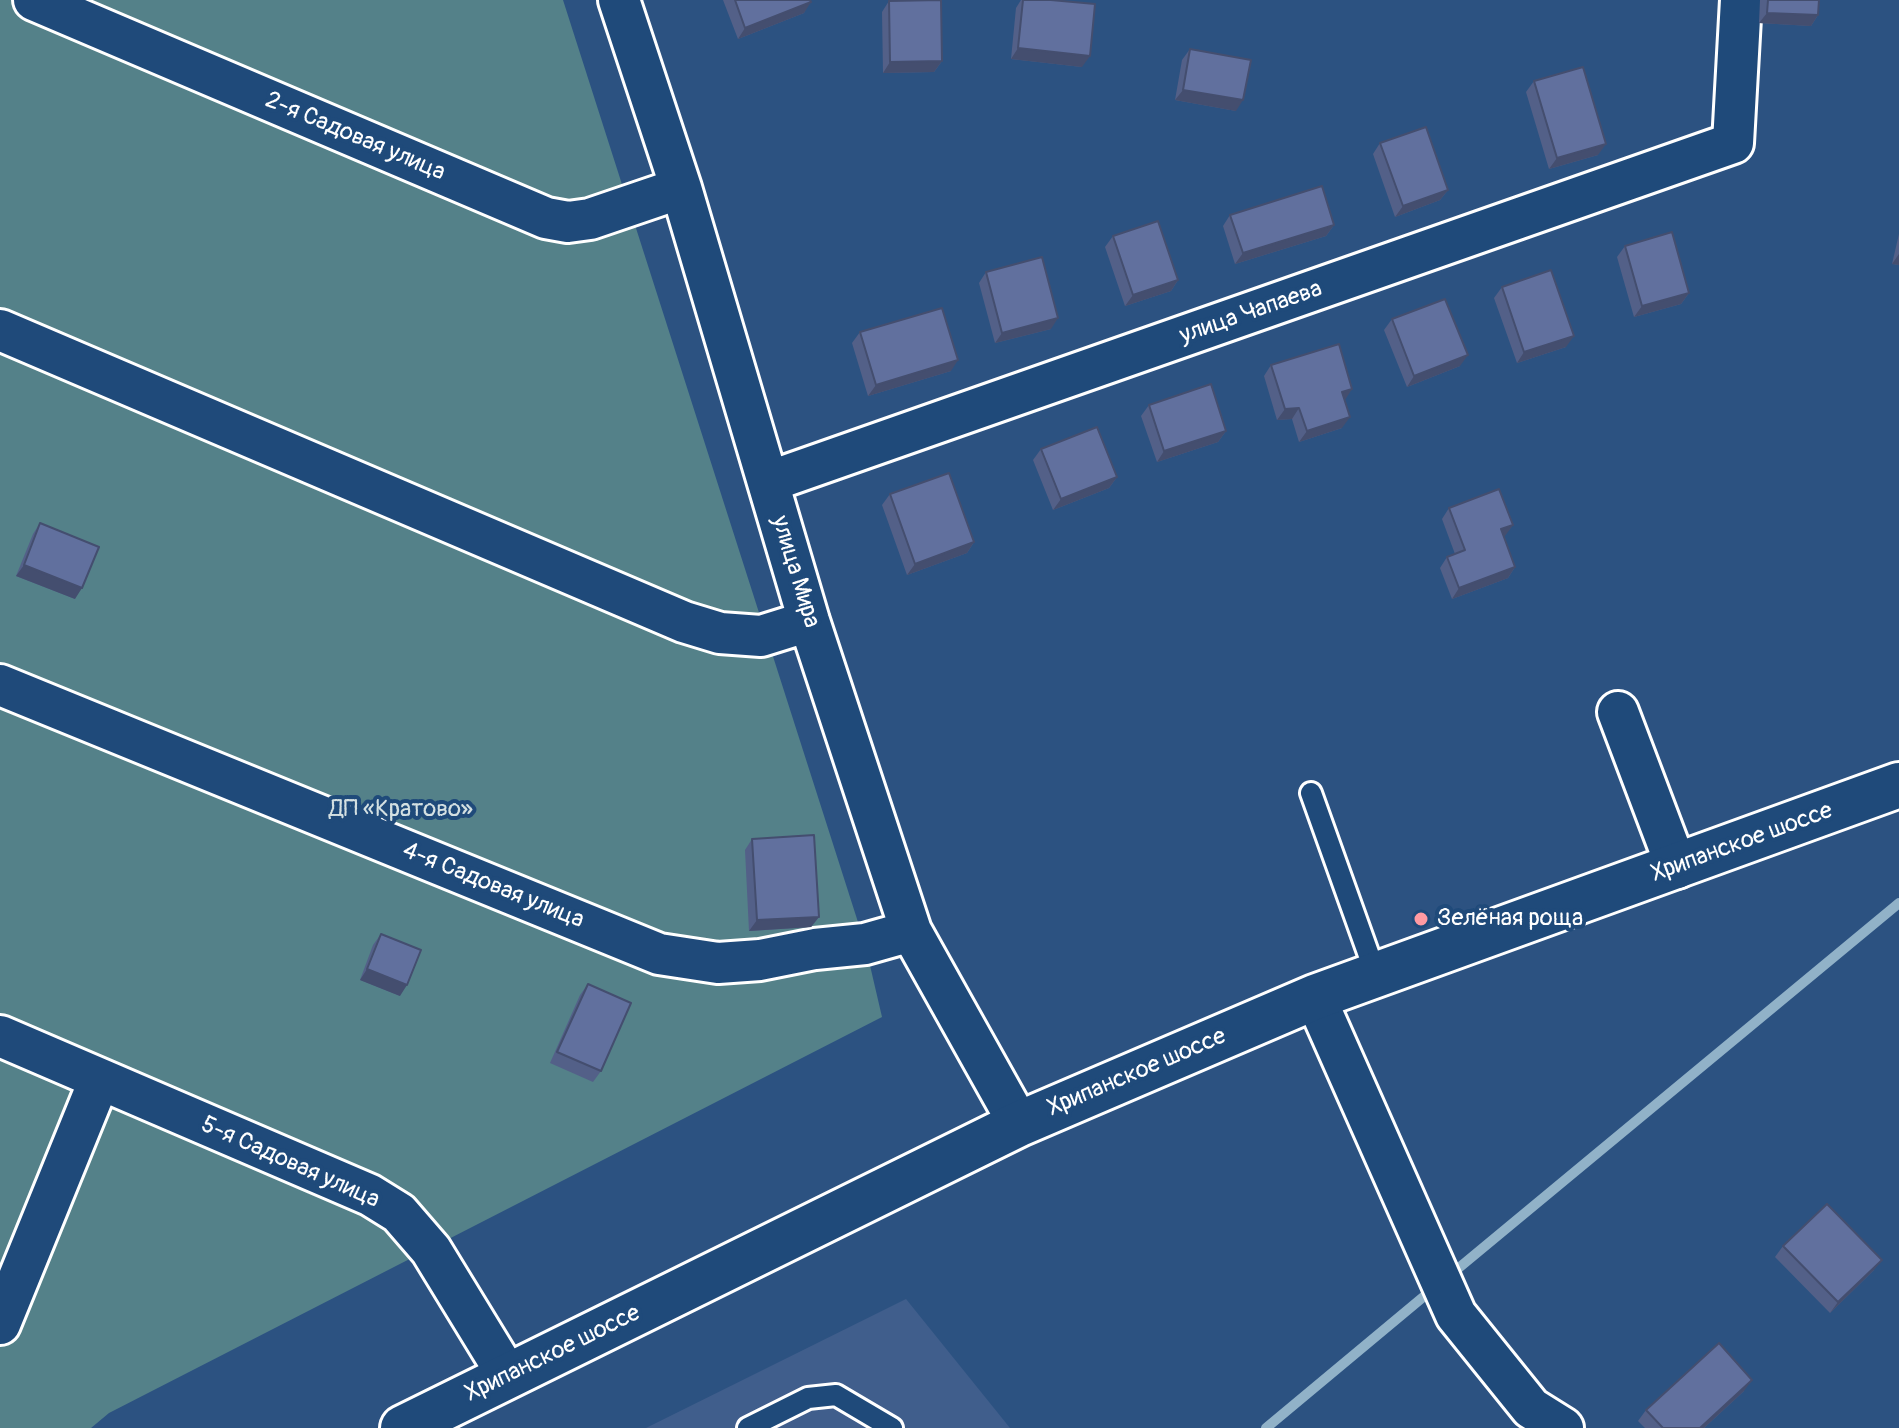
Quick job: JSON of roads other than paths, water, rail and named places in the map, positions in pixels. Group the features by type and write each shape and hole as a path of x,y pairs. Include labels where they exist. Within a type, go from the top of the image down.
{"main road":[{"name":"Хрипанское шоссе","path":"403,1428 1019,1124 1315,997 1899,785"}],"street":[{"name":"2-я Садовая улица","path":"34,0 546,218 568,222 590,219 681,188"},
{"name":"улица Мира","path":"619,0 681,188 809,621 911,931 1019,1124"},
{"name":"улица Чапаева","path":"768,482 1733,143 1741,0"},
{"path":"0,330 684,622 720,633 761,636 809,621"},
{"name":"4-я Садовая улица","path":"0,685 659,954 718,963 760,960 815,949 865,944 911,931"},
{"path":"1618,712 1677,868"},
{"path":"1315,997 1456,1315 1531,1408 1563,1428"},
{"name":"5-я Садовая улица","path":"0,1036 370,1195 399,1213 431,1250 508,1376"},
{"path":"0,1324 99,1081"}],"lane":[{"path":"1311,793 1376,975"},
{"path":"748,1428 808,1398 836,1395 892,1428"}],"waterway":[{"path":"1449,1276 1899,903"},
{"path":"1266,1428 1434,1288"}],"place":[{"name":"Зелёная роща","path":"1421,919"}],"park label":[{"name":"ДП «Кратово»","path":"401,810"}]}
